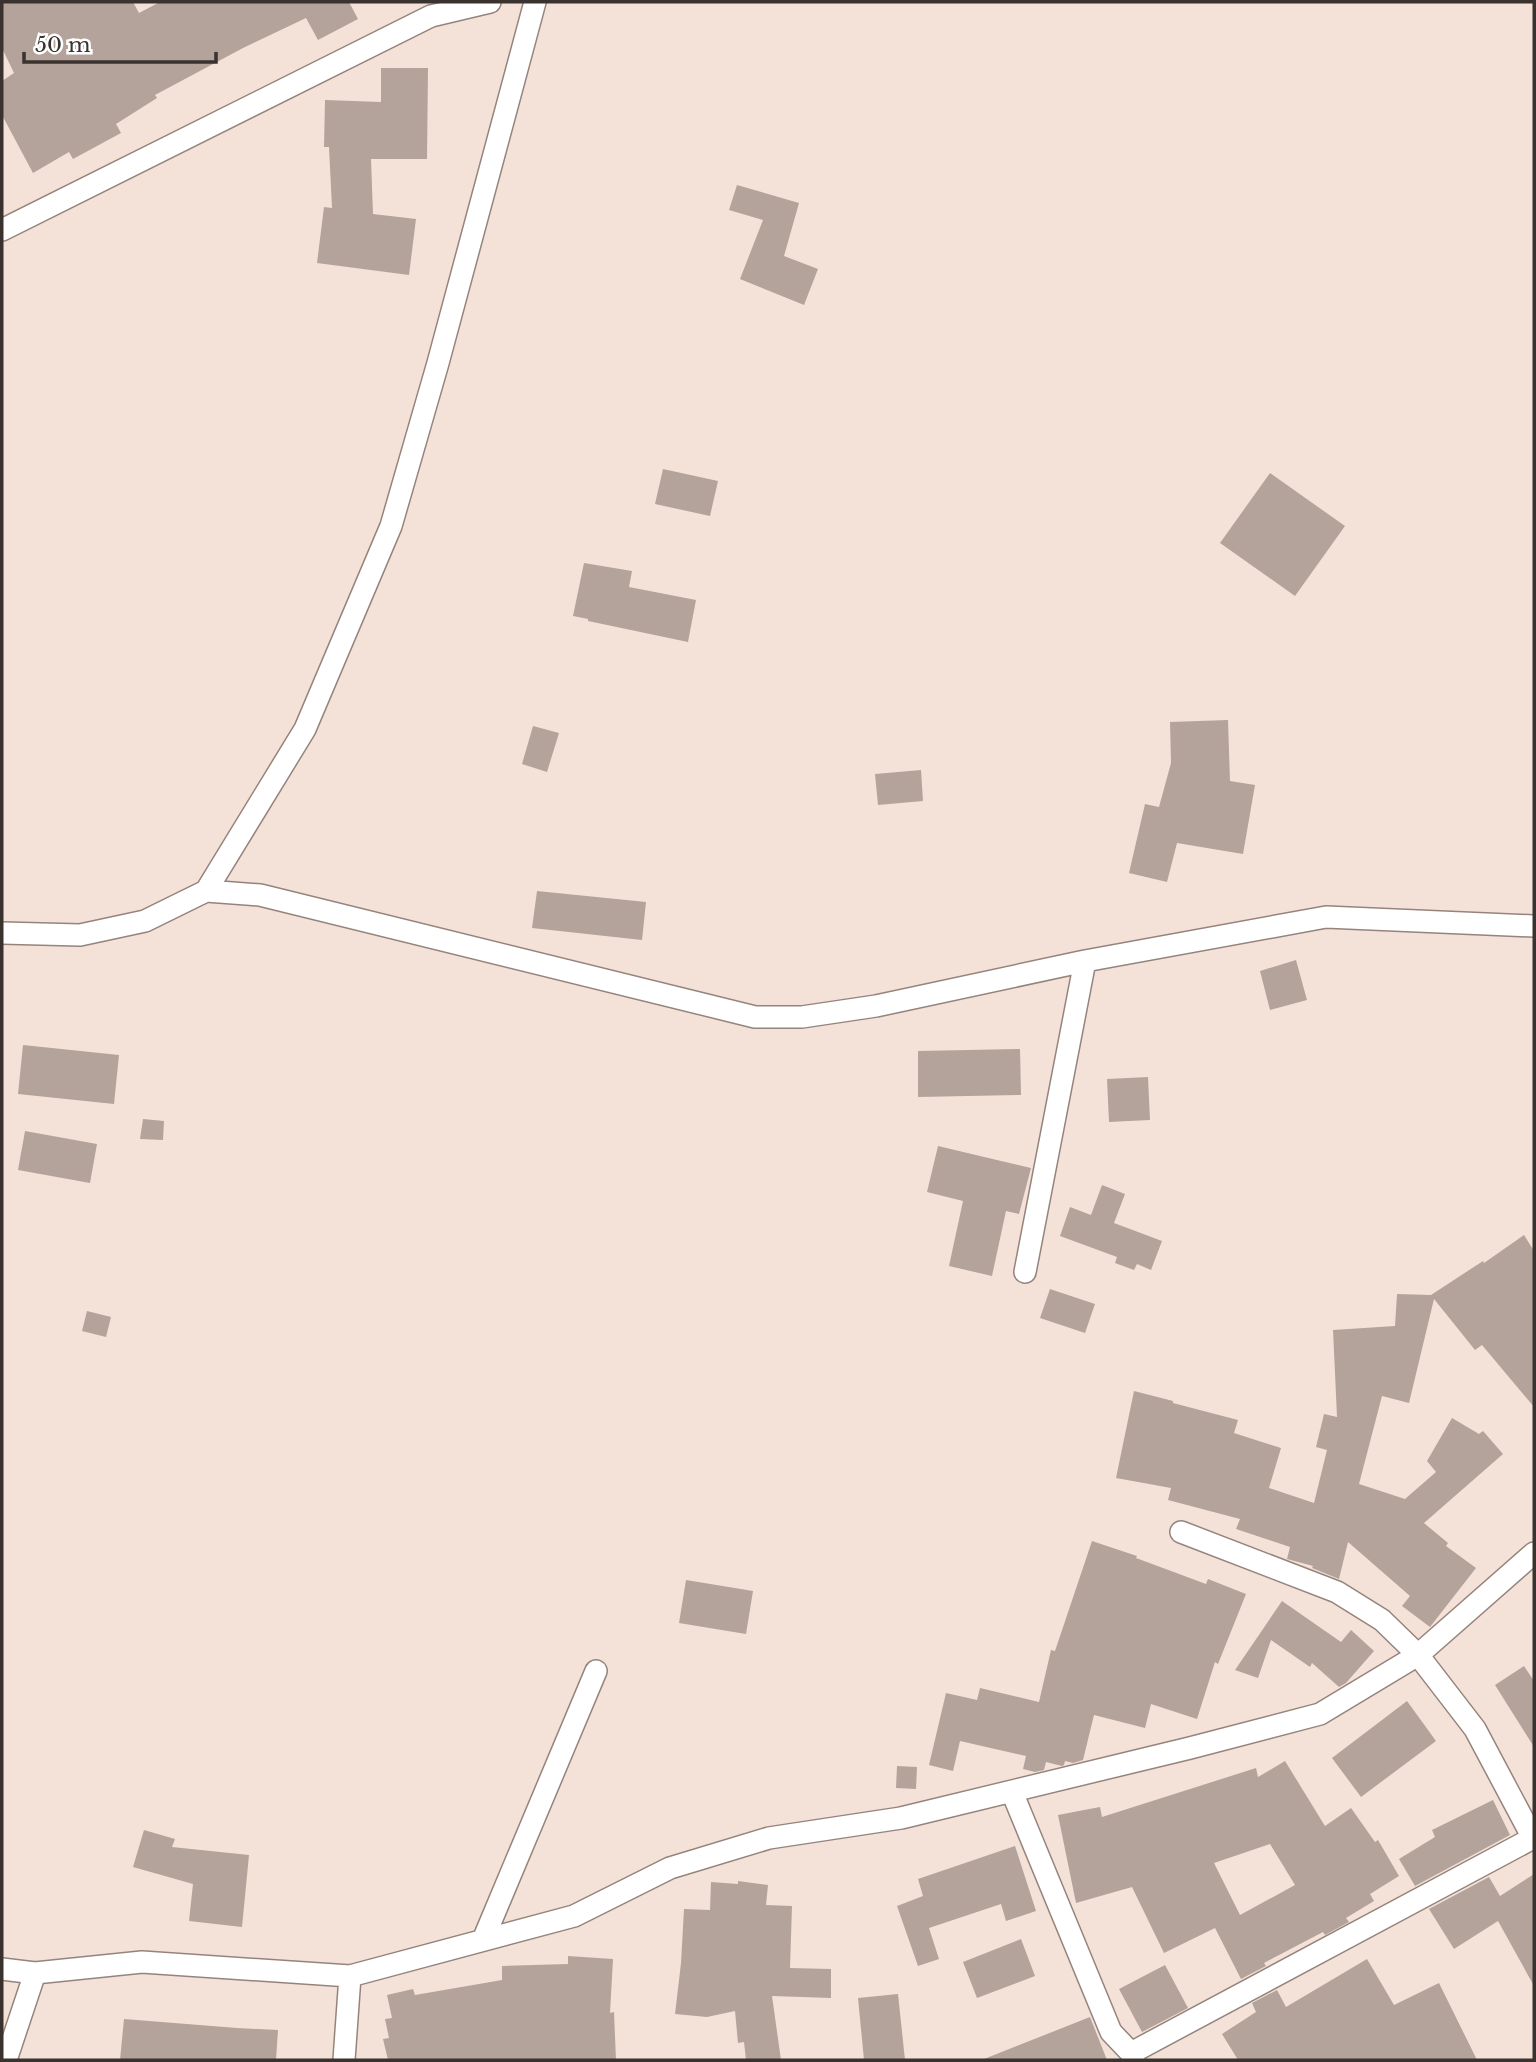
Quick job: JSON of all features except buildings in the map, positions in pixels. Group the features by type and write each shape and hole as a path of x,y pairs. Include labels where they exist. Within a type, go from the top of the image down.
{"street":[{"path":"2,230 431,16 490,2"},
{"path":"206,891 305,729 391,526 438,363 535,2"},
{"path":"2,933 80,935 145,921 206,891 260,895 755,1017 802,1017 876,1006 1085,961 1326,916 1534,926"},
{"path":"1025,1272 1085,961"},
{"path":"1012,1792 1111,2032 1132,2057 1534,1839 1475,1729 1418,1655 1382,1620 1337,1592 1181,1532"},
{"path":"2,1969 35,1973 142,1962 351,1976 574,1916 670,1868 769,1839 901,1818 1320,1714 1418,1655 1534,1554"},
{"path":"483,1940 596,1671"},
{"path":"6,2060 35,1973"},
{"path":"344,2060 351,1976"}]}
